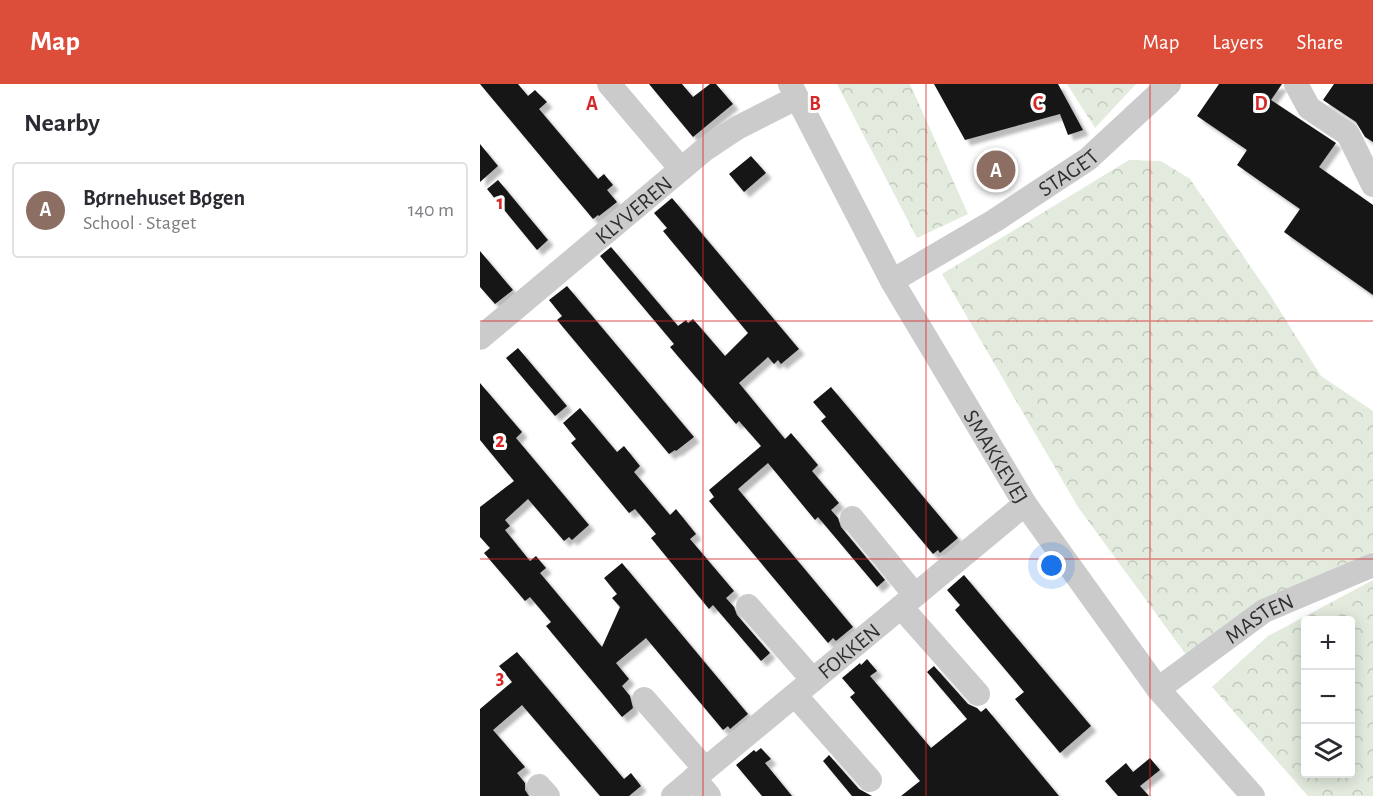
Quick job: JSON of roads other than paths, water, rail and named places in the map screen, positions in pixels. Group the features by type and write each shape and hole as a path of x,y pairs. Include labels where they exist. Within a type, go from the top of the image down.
{"street":[{"path":"609,84 681,169"},
{"name":"STAGET","path":"892,281 994,221 1088,159 1169,84"},
{"path":"1296,84 1309,108 1348,135 1373,185"},
{"name":"KLYVEREN","path":"480,338 704,150 793,91"},
{"name":"SMAKKEVEJ","path":"793,91 892,281 1025,504 1158,689 1253,796"},
{"name":"FOKKEN","path":"673,796 703,781 804,687 1025,504"},
{"path":"852,518 908,601 978,694"},
{"name":"MASTEN","path":"1158,689 1264,611 1373,565"},
{"path":"748,606 870,780"},
{"path":"644,699 703,781"}],"place":[{"name":"Børnehuset Bøgen","path":"996,170"}]}
